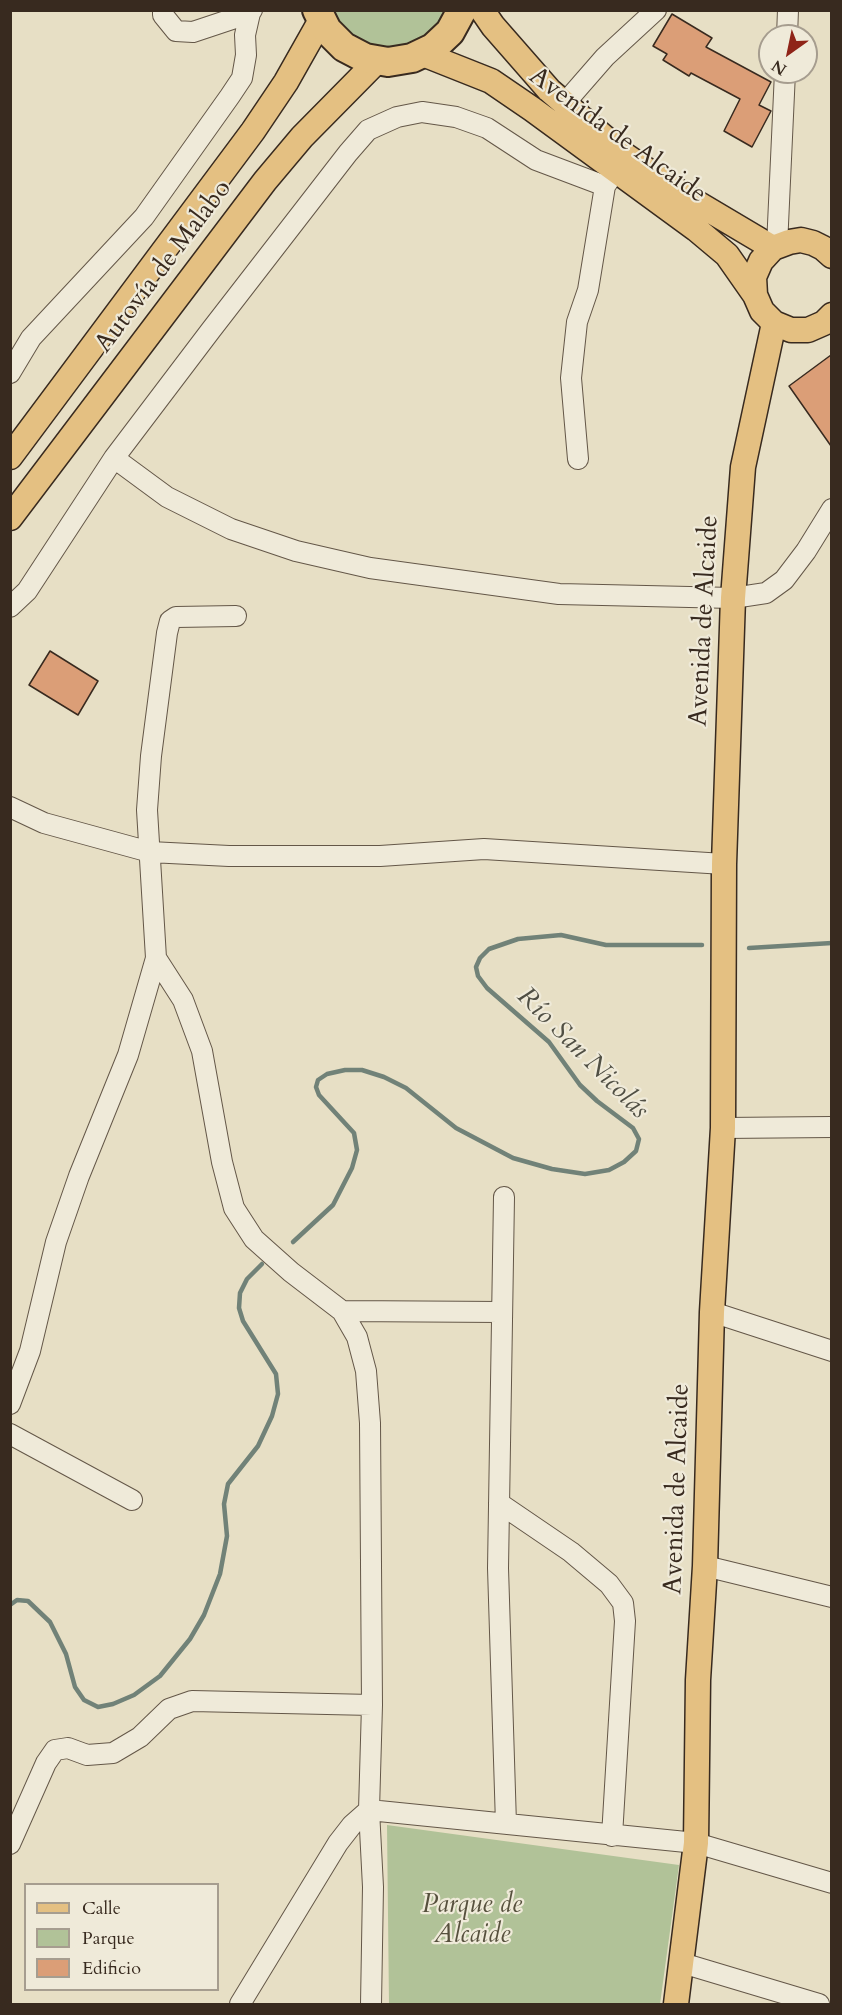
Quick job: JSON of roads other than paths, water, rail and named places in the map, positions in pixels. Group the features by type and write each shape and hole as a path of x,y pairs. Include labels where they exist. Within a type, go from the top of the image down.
{"highway":[{"path":"319,15 327,30 344,47 365,58 400,61 423,54 442,41 450,32 462,10"}],"main road":[{"name":"Avenida de Alcaide","path":"482,10 524,63 564,104 615,171 682,194 775,247"},
{"name":"Autovía de Malabo","path":"10,457 253,131 286,82 319,15"},
{"name":"Avenida de Alcaide","path":"423,54 491,81 696,229 728,255 755,295 762,311 774,323 743,467 734,598 724,864 723,1128 712,1312 705,1566 698,1680 696,1843 676,2004"},
{"name":"Autovía de Malabo","path":"10,518 265,182 302,137 377,60"},
{"path":"755,295 754,277 761,261 775,247 801,240 829,247"},
{"path":"774,323 791,330 808,330 824,323 831,315"}],"street":[{"path":"163,10 163,15 176,31 193,32 251,12"},
{"path":"564,104 605,57 656,10"},
{"path":"10,373 31,338 144,217 230,96 242,78 246,55 245,35 251,12"},
{"path":"775,247 784,84"},
{"path":"10,607 27,591 114,459 348,153 368,130 397,117 422,112 456,117 487,128 536,160 615,171 588,290 576,322 571,378 578,459"},
{"path":"114,459 167,497 231,529 296,551 370,568 559,594 734,598 766,593 784,580 806,551 831,509"},
{"path":"10,1404 30,1351 57,1242 79,1176 128,1055 156,958 147,810 151,756 170,621 183,616 236,616"},
{"path":"10,807 44,823 150,852 229,856 380,856 484,849 724,864"},
{"path":"156,958 183,1000 202,1051 222,1162 234,1208 254,1239 291,1272 342,1311 357,1337 366,1371 370,1423 372,1705 369,1810 373,1887 370,2004"},
{"path":"723,1128 831,1127"},
{"path":"504,1197 498,1568 506,1824"},
{"path":"342,1311 501,1312"},
{"path":"712,1312 831,1350"},
{"path":"10,1434 132,1500"},
{"path":"499,1503 586,1565 609,1584 623,1603 625,1621 612,1836"},
{"path":"705,1566 831,1597"},
{"path":"10,1844 46,1763 55,1750 68,1748 87,1755 113,1753 140,1737 169,1709 192,1701 372,1705"},
{"path":"240,2004 338,1843 352,1825 369,1810 696,1843 831,1883"},
{"path":"682,1964 819,2004"}],"waterway":[{"name":"Río San Nicolás","path":"293,1242 333,1205 352,1168 357,1150 354,1133 319,1095 316,1087 318,1080 327,1074 345,1070 362,1070 384,1077 406,1088 456,1128 513,1158 552,1169 585,1174 609,1170 624,1162 636,1151 639,1139 633,1128 580,1085 549,1042 487,988 478,976 476,967 480,958 489,949 518,939 561,935 606,945 702,945"},
{"name":"Río San Nicolás","path":"749,948 832,943"},
{"name":"Río San Nicolás","path":"10,1605 17,1600 28,1601 50,1622 66,1654 75,1687 84,1700 98,1707 113,1704 134,1695 160,1676 190,1639 204,1615 220,1574 227,1536 224,1504 228,1484 258,1446 272,1416 278,1394 276,1374 243,1321 239,1308 240,1293 247,1279 262,1264"}],"park label":[{"name":"Parque de Alcaide","path":"472,1921"}]}
